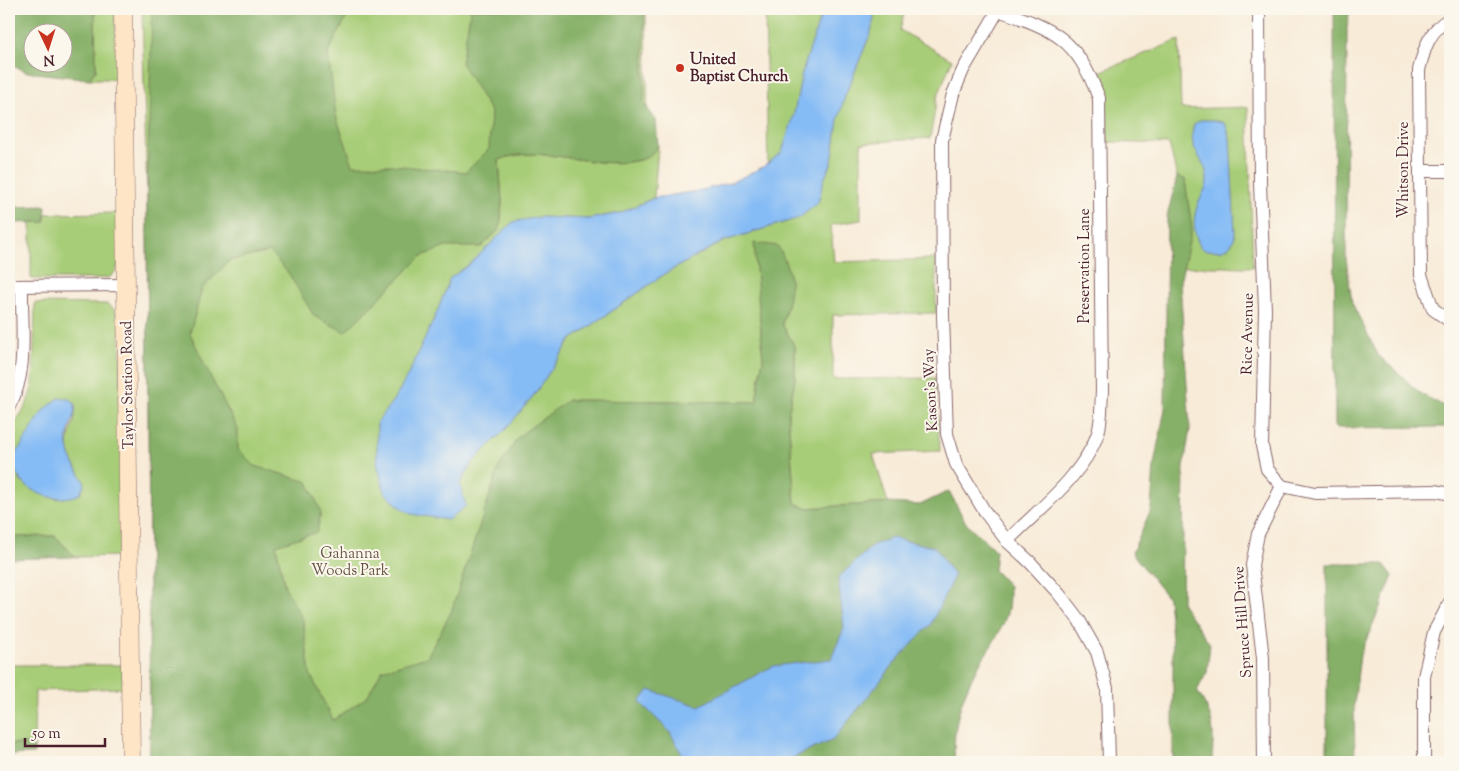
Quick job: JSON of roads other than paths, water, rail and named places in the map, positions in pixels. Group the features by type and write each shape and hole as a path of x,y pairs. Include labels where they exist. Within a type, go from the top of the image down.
{"main road":[{"name":"Taylor Station Road","path":"122,9 131,762"}],"street":[{"name":"Kason's Way","path":"998,9 963,70 953,94 942,140 943,316 947,434 956,464 985,512 1007,541 1030,562 1079,620 1097,652 1107,688 1109,762"},
{"name":"Preservation Lane","path":"998,9 1041,25 1061,36 1088,70 1099,98 1102,391 1098,431 1090,450 1074,474 1007,541"},
{"name":"Rice Avenue","path":"1259,9 1260,183 1265,310 1262,446 1267,469 1282,486"},
{"name":"Whitson Drive","path":"1450,19 1426,42 1419,70 1420,274 1433,309 1450,321"},
{"path":"1420,171 1450,171"},
{"path":"9,406 18,384 21,361 15,286 126,286"},
{"path":"1282,486 1315,493 1436,491 1450,494"},
{"name":"Spruce Hill Drive","path":"1264,762 1263,658 1252,565 1258,534 1282,486"},
{"path":"1424,762 1424,677 1434,632 1450,602"}],"water":[{"path":"823,9 872,9 874,18 871,32 845,96 838,120 832,162 824,179 818,203 799,218 724,241 666,273 571,340 534,395 507,428 472,463 460,484 466,506 448,520 411,514 401,508 385,493 377,464 377,422 397,395 410,371 450,278 470,264 513,222 539,217 589,219 620,213 654,198 698,191 730,183 763,167 782,152 793,118 802,73"},
{"path":"1201,120 1214,120 1225,123 1230,138 1235,234 1231,245 1219,251 1202,249 1196,237 1194,224 1196,210 1207,182 1204,165 1195,148 1192,134 1194,124"},
{"path":"59,398 68,398 75,403 68,445 71,458 85,483 80,494 59,498 37,493 28,487 15,470 13,459 43,411"},
{"path":"892,538 935,547 954,576 931,624 898,659 833,740 783,762 686,762 670,732 640,702 649,690 699,706 773,666 831,659 844,628 838,578 873,545"}],"place":[{"name":"United Baptist Church","path":"680,68"}],"park label":[{"name":"Gahanna Woods Park","path":"350,562"}]}
